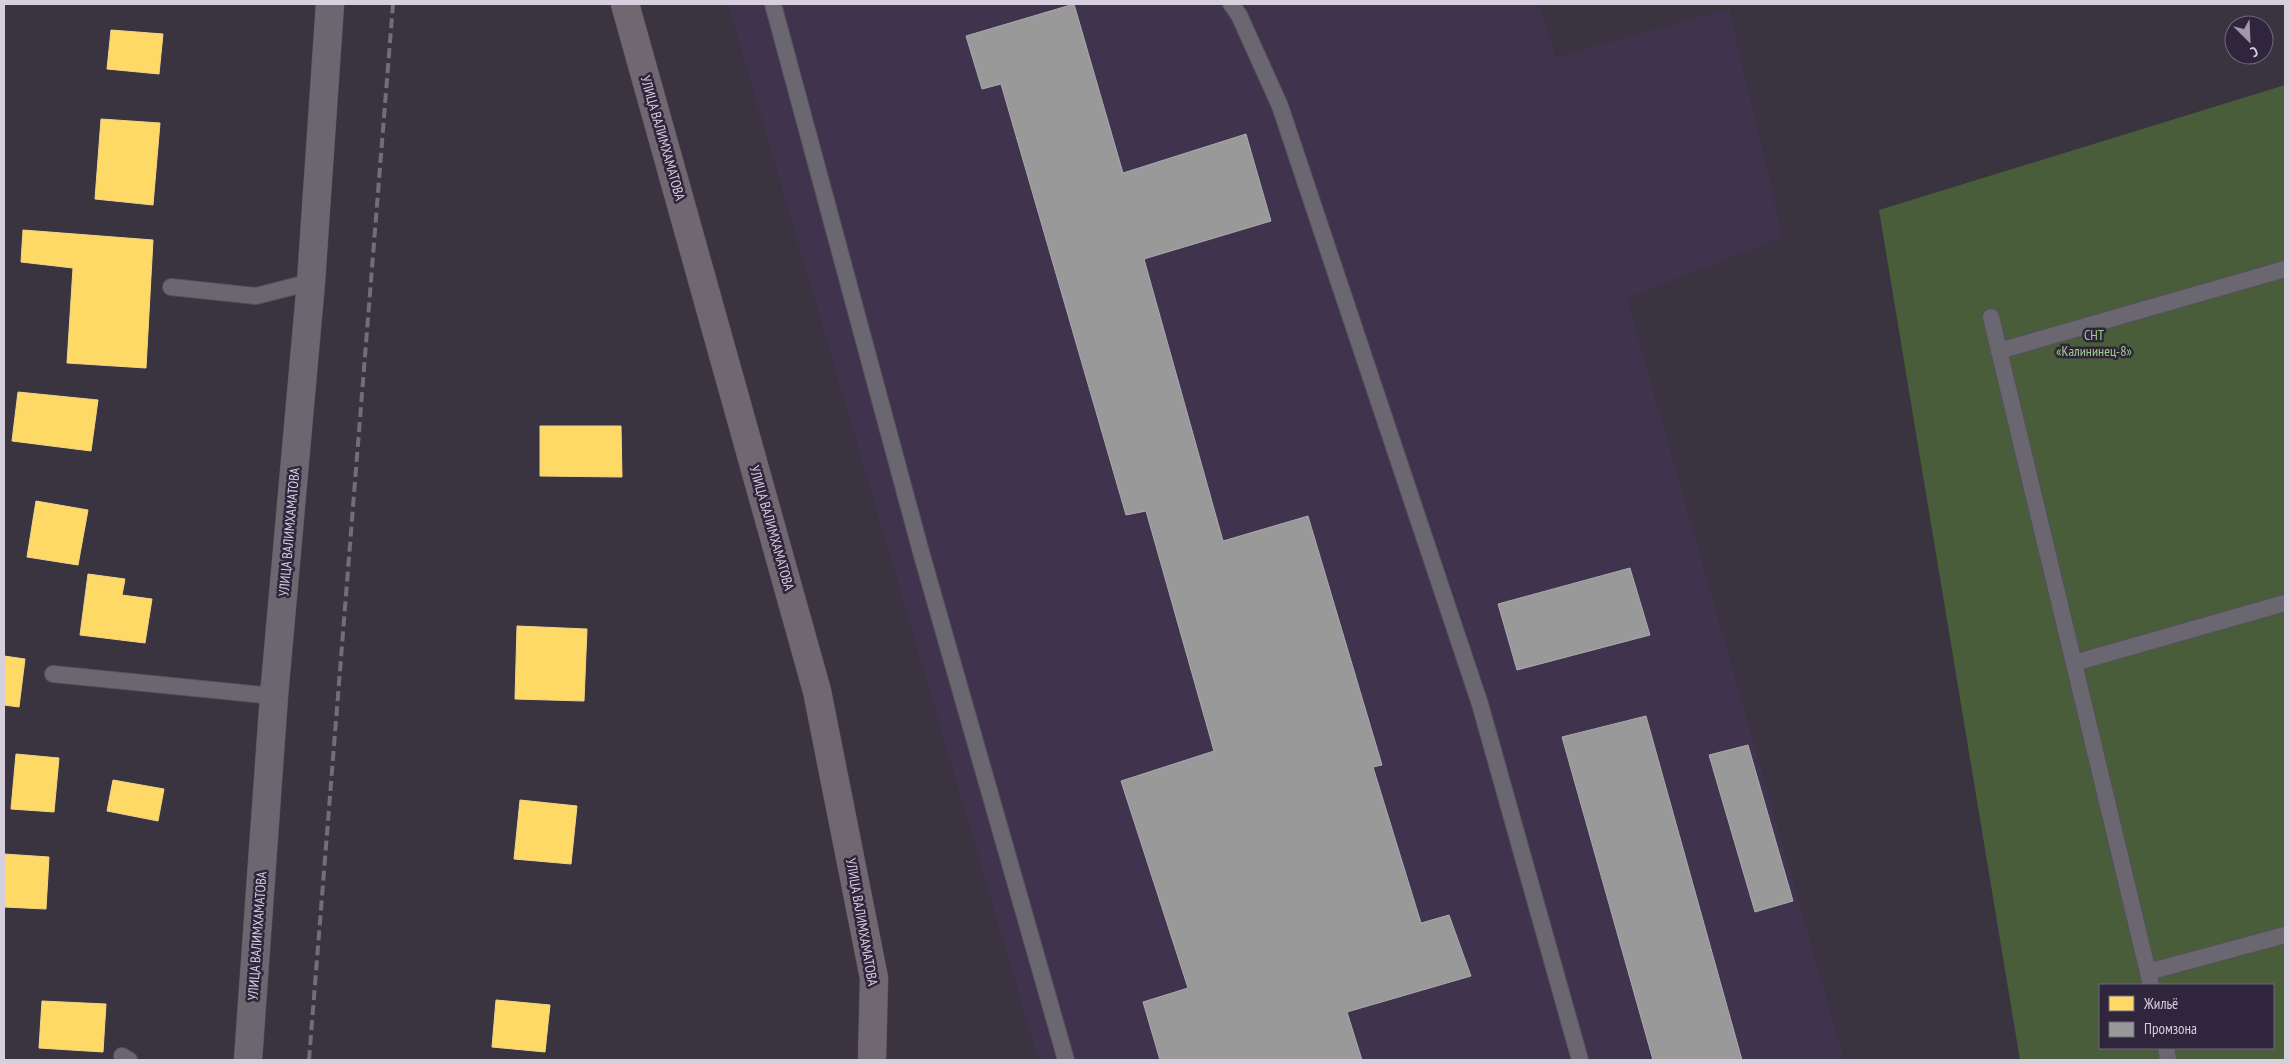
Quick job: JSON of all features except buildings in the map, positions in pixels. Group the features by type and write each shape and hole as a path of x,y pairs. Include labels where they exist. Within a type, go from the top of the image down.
{"main road":[{"name":"УЛИЦА ВАЛИМХАМАТОВА","path":"625,4 817,692 874,978 872,1060"}],"street":[{"name":"УЛИЦА ВАЛИМХАМАТОВА","path":"248,1060 274,696 311,282 330,4"}],"lane":[{"path":"773,4 921,552 1066,1060"},
{"path":"1231,4 1239,15 1280,106 1480,704 1580,1060"},
{"path":"1999,351 2285,269"},
{"path":"171,287 256,296 311,282"},
{"path":"1991,317 2150,979 2285,935"},
{"path":"2074,664 2285,603"},
{"path":"53,674 274,696"}],"shaded area":[{"path":"728,4 1540,4 1555,57 1729,9 1783,237 1627,298 1844,1060 1038,1060"}],"green space":[{"name":"СНТ «Калининец-8»","path":"2285,85 2285,1060 2020,1060 1879,210"}],"railway":[{"path":"309,1060 393,4"}]}
